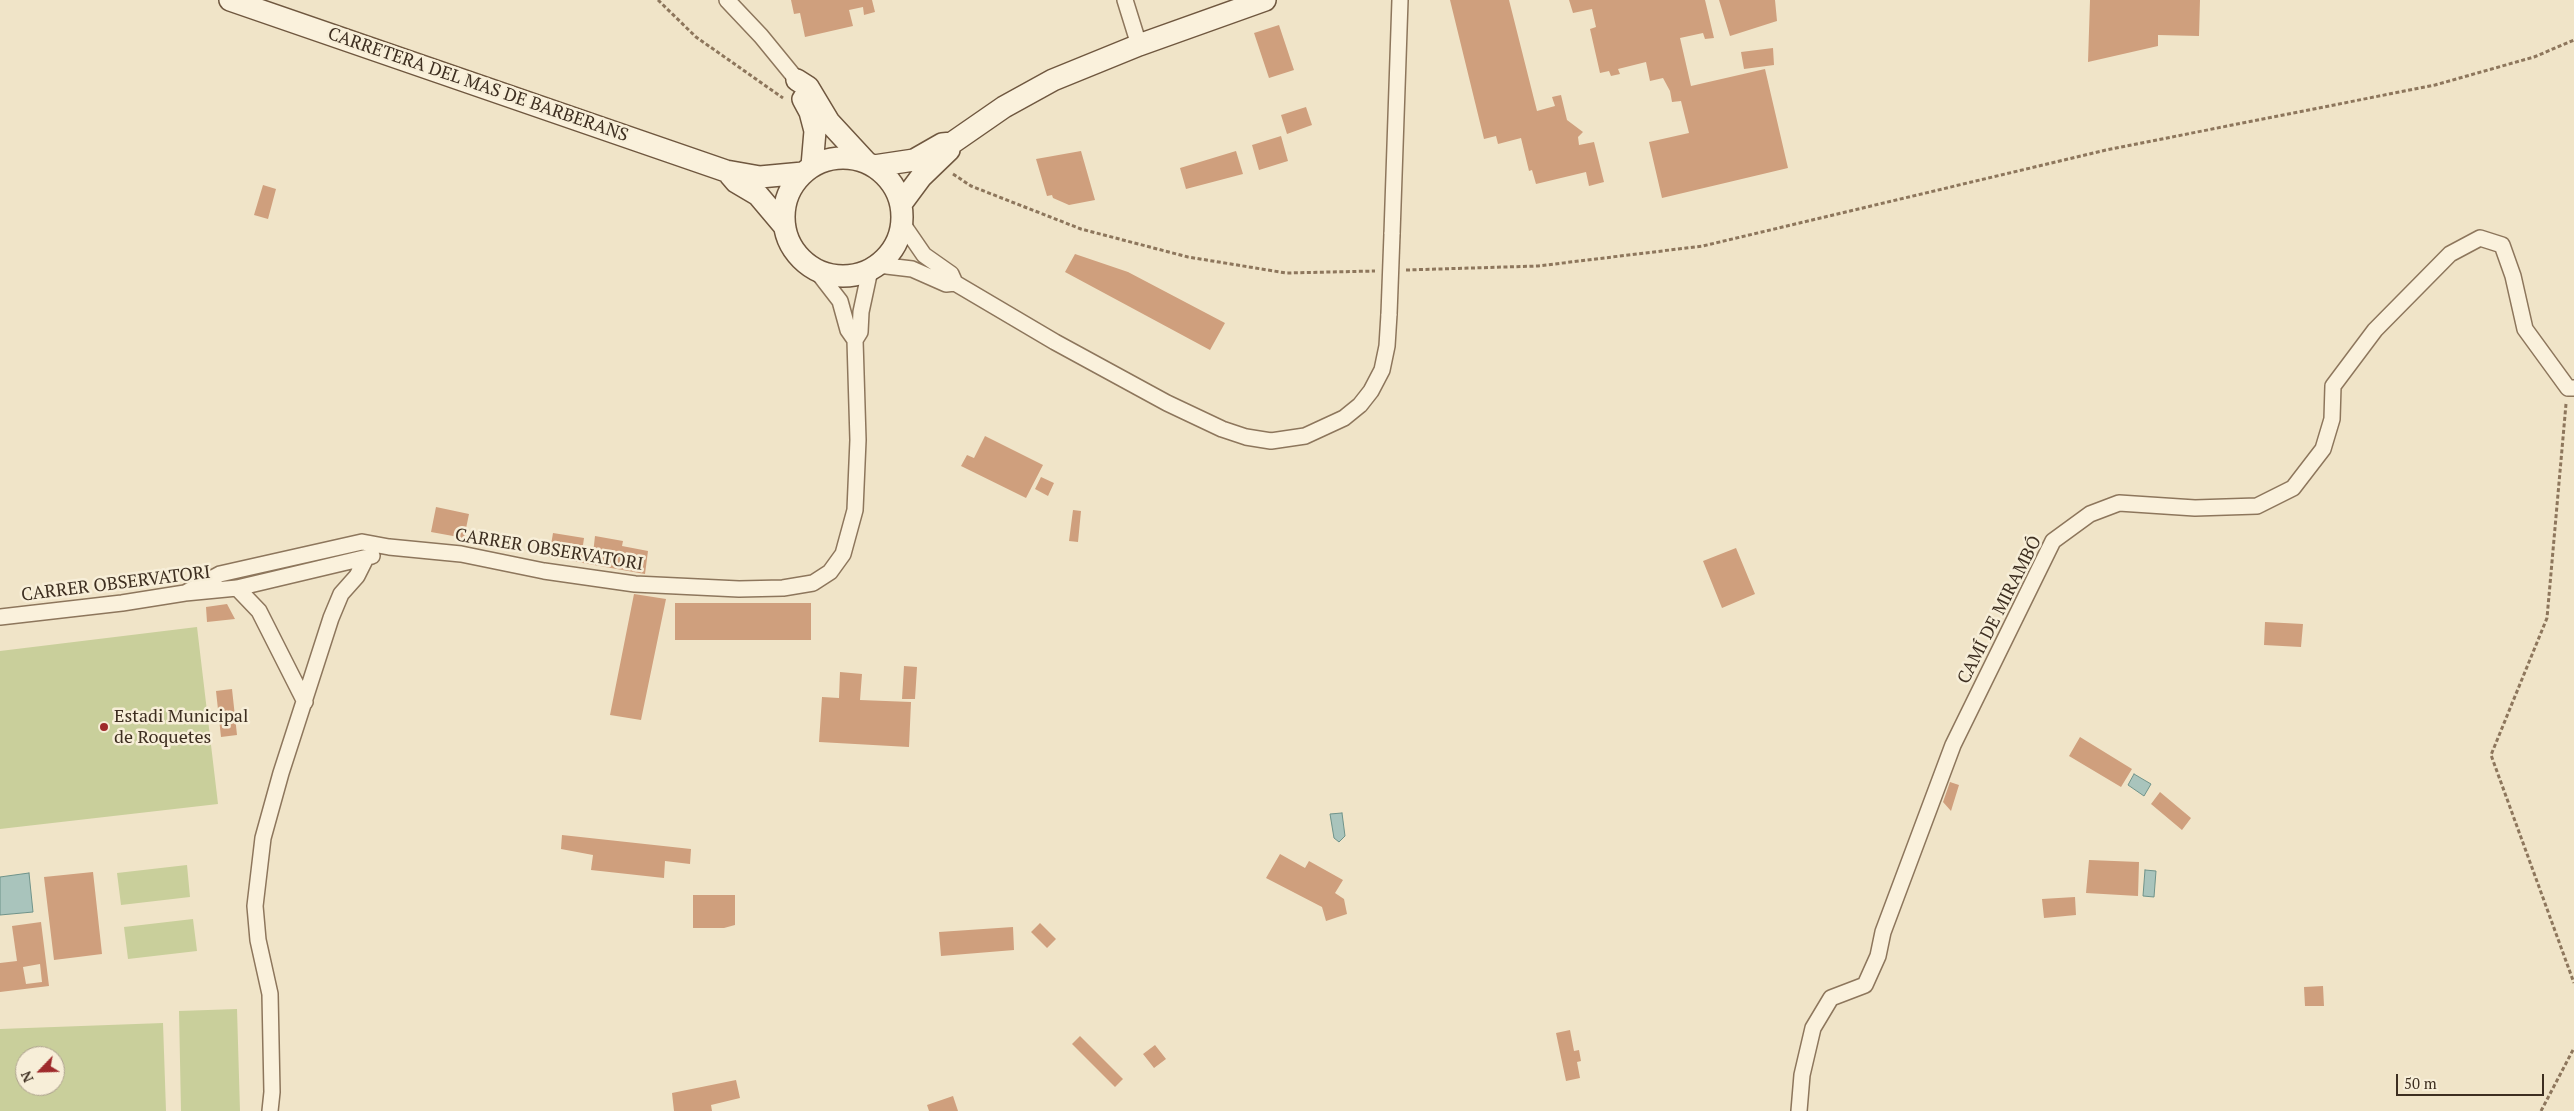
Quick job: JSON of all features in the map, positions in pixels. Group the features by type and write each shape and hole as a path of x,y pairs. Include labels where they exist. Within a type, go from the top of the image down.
{"street":[{"name":"CARRETERA DEL MAS DE BARBERANS","path":"230,0 726,171"},
{"path":"727,0 761,36 797,80 808,88 829,122 870,164 891,182 902,214 924,255 951,274 954,283"},
{"path":"1125,0 1139,45"},
{"path":"726,171 760,178 808,170 839,158 870,164 905,163 924,156 942,144 952,143 1032,90 1139,45 1265,0"},
{"path":"816,270 843,276 874,268 912,269 946,284 954,283 1055,342 1196,417 1232,433 1271,440 1305,436 1344,418 1360,405 1371,391 1382,370 1387,346 1400,0"},
{"path":"785,227 784,215 789,192 808,170 814,131 810,112 800,92 797,80"},
{"path":"726,171 736,182 748,188 766,203 785,227 796,252 816,270 840,301 848,330 855,340 860,332 861,312 874,268 897,243 902,214 921,177 947,154 952,143"},
{"name":"CAMÍ DE MIRAMBÓ","path":"1799,1111 1802,1075 1813,1028 1831,998 1865,985 1878,956 1884,932 1953,745 2054,541 2090,514 2119,503 2194,508 2257,506 2293,488 2322,449 2332,419 2333,386 2376,330 2450,254 2480,238 2502,245 2514,276 2525,329 2571,388"},
{"name":"CARRER OBSERVATORI","path":"0,617 122,603 185,592 237,588 366,558 389,547 460,554 544,571 635,584 739,589 813,584 830,572 843,554 855,510 858,456 855,340"},
{"path":"185,592 220,574 362,542 389,547"},
{"path":"319,552 339,570 341,594"},
{"path":"254,605 260,574 279,571 293,558"},
{"path":"270,1111 272,1092 270,994 256,923 256,887 263,838 318,654 341,594 357,576 366,558"},
{"name":"CARRER OBSERVATORI","path":"237,588 254,605 305,702"}],"path":[{"path":"658,0 696,37 787,102"},
{"path":"1402,270 1538,266 1703,246 2106,150 2434,86 2534,57 2574,40"},
{"path":"971,186 1081,229 1188,258 1286,273 1383,270"},
{"path":"2571,388 2546,618 2490,755 2574,983"},
{"path":"2542,1111 2574,1048"}],"green space":[{"name":"Estadi Municipal de Roquetes","path":"197,627 218,804 0,829 0,651"},
{"path":"187,865 190,897 121,905 117,873"},
{"path":"193,919 197,951 128,959 124,927"},
{"path":"237,1009 240,1111 181,1111 179,1011"},
{"path":"163,1023 166,1111 0,1111 0,1029"}],"water":[{"path":"2134,774 2151,784 2144,796 2128,785"},
{"path":"1342,813 1345,836 1339,842 1334,838 1330,814"},
{"path":"2145,870 2156,871 2154,897 2143,896"},
{"path":"29,873 33,912 0,915 0,877"}],"building":[{"path":"791,0 872,0 875,12 864,15 863,7 849,10 853,26 805,37 800,13 794,14"},
{"path":"1450,0 1509,0 1537,111 1555,106 1552,97 1561,95 1567,120 1583,132 1578,137 1579,145 1594,142 1604,182 1589,186 1586,172 1536,184 1532,170 1529,171 1521,138 1498,144 1496,136 1484,139"},
{"path":"1569,0 1705,0 1714,38 1705,39 1703,33 1680,38 1691,86 1765,69 1788,168 1662,198 1649,142 1689,133 1681,101 1672,102 1670,91 1663,78 1650,81 1646,62 1618,69 1620,74 1611,76 1609,71 1600,73 1590,29 1596,27 1592,9 1573,13"},
{"path":"1719,0 1775,0 1777,21 1730,36"},
{"path":"2090,0 2200,0 2199,36 2158,35 2158,46 2088,62"},
{"path":"1279,25 1294,70 1269,78 1254,33"},
{"path":"1773,48 1774,65 1744,69 1741,52"},
{"path":"1306,107 1312,125 1287,134 1281,115"},
{"path":"1281,136 1288,161 1259,170 1252,145"},
{"path":"1081,151 1095,200 1069,205 1053,198 1052,195 1047,196 1036,159"},
{"path":"1236,151 1243,174 1186,189 1180,168"},
{"path":"263,185 276,189 268,219 254,215"},
{"path":"1075,254 1128,272 1225,323 1210,350 1065,272"},
{"path":"985,436 1043,465 1026,498 961,466 967,455 974,458"},
{"path":"1041,477 1054,483 1048,496 1035,489"},
{"path":"436,507 469,514 464,538 431,532"},
{"path":"1073,510 1081,511 1078,542 1069,541"},
{"path":"553,533 584,538 582,552 593,554 595,536 623,541 622,546 648,551 645,574 549,557"},
{"path":"1736,548 1755,594 1722,608 1703,561"},
{"path":"634,594 666,599 641,720 610,715"},
{"path":"675,603 811,603 811,640 675,640"},
{"path":"227,604 235,619 207,622 206,607"},
{"path":"2265,622 2303,624 2301,647 2264,645"},
{"path":"904,666 917,667 915,699 902,699"},
{"path":"840,672 862,674 860,700 911,702 909,747 819,742 822,697 839,698"},
{"path":"232,689 237,735 221,737 216,691"},
{"path":"2080,737 2132,769 2121,787 2069,756"},
{"path":"1950,782 1959,785 1951,811 1943,802"},
{"path":"2160,792 2191,818 2182,830 2151,804"},
{"path":"562,835 691,849 690,864 665,861 664,878 591,870 593,855 561,849"},
{"path":"1280,854 1305,868 1309,861 1343,880 1335,893 1344,899 1347,914 1326,921 1322,907 1266,878"},
{"path":"2089,860 2139,862 2138,896 2086,893"},
{"path":"93,872 102,954 54,960 44,877"},
{"path":"693,895 735,895 735,925 724,928 693,928"},
{"path":"2075,897 2076,915 2044,918 2042,899"},
{"path":"41,922 49,986 0,992 0,963 17,961 12,926","holes":["40,964 42,982 26,984 23,967"]},
{"path":"1040,923 1056,939 1047,948 1031,932"},
{"path":"1013,927 1014,950 941,956 939,932"},
{"path":"2323,986 2324,1006 2305,1006 2304,987"},
{"path":"1570,1030 1574,1051 1579,1050 1581,1061 1577,1062 1580,1078 1566,1081 1556,1033"},
{"path":"1080,1036 1123,1079 1115,1087 1072,1044"},
{"path":"1155,1045 1166,1059 1154,1068 1143,1054"},
{"path":"736,1080 740,1098 711,1105 712,1111 674,1111 672,1093"},
{"path":"953,1096 958,1111 929,1111 927,1105"}],"place":[{"name":"Estadi Municipal de Roquetes","path":"104,727"}]}
